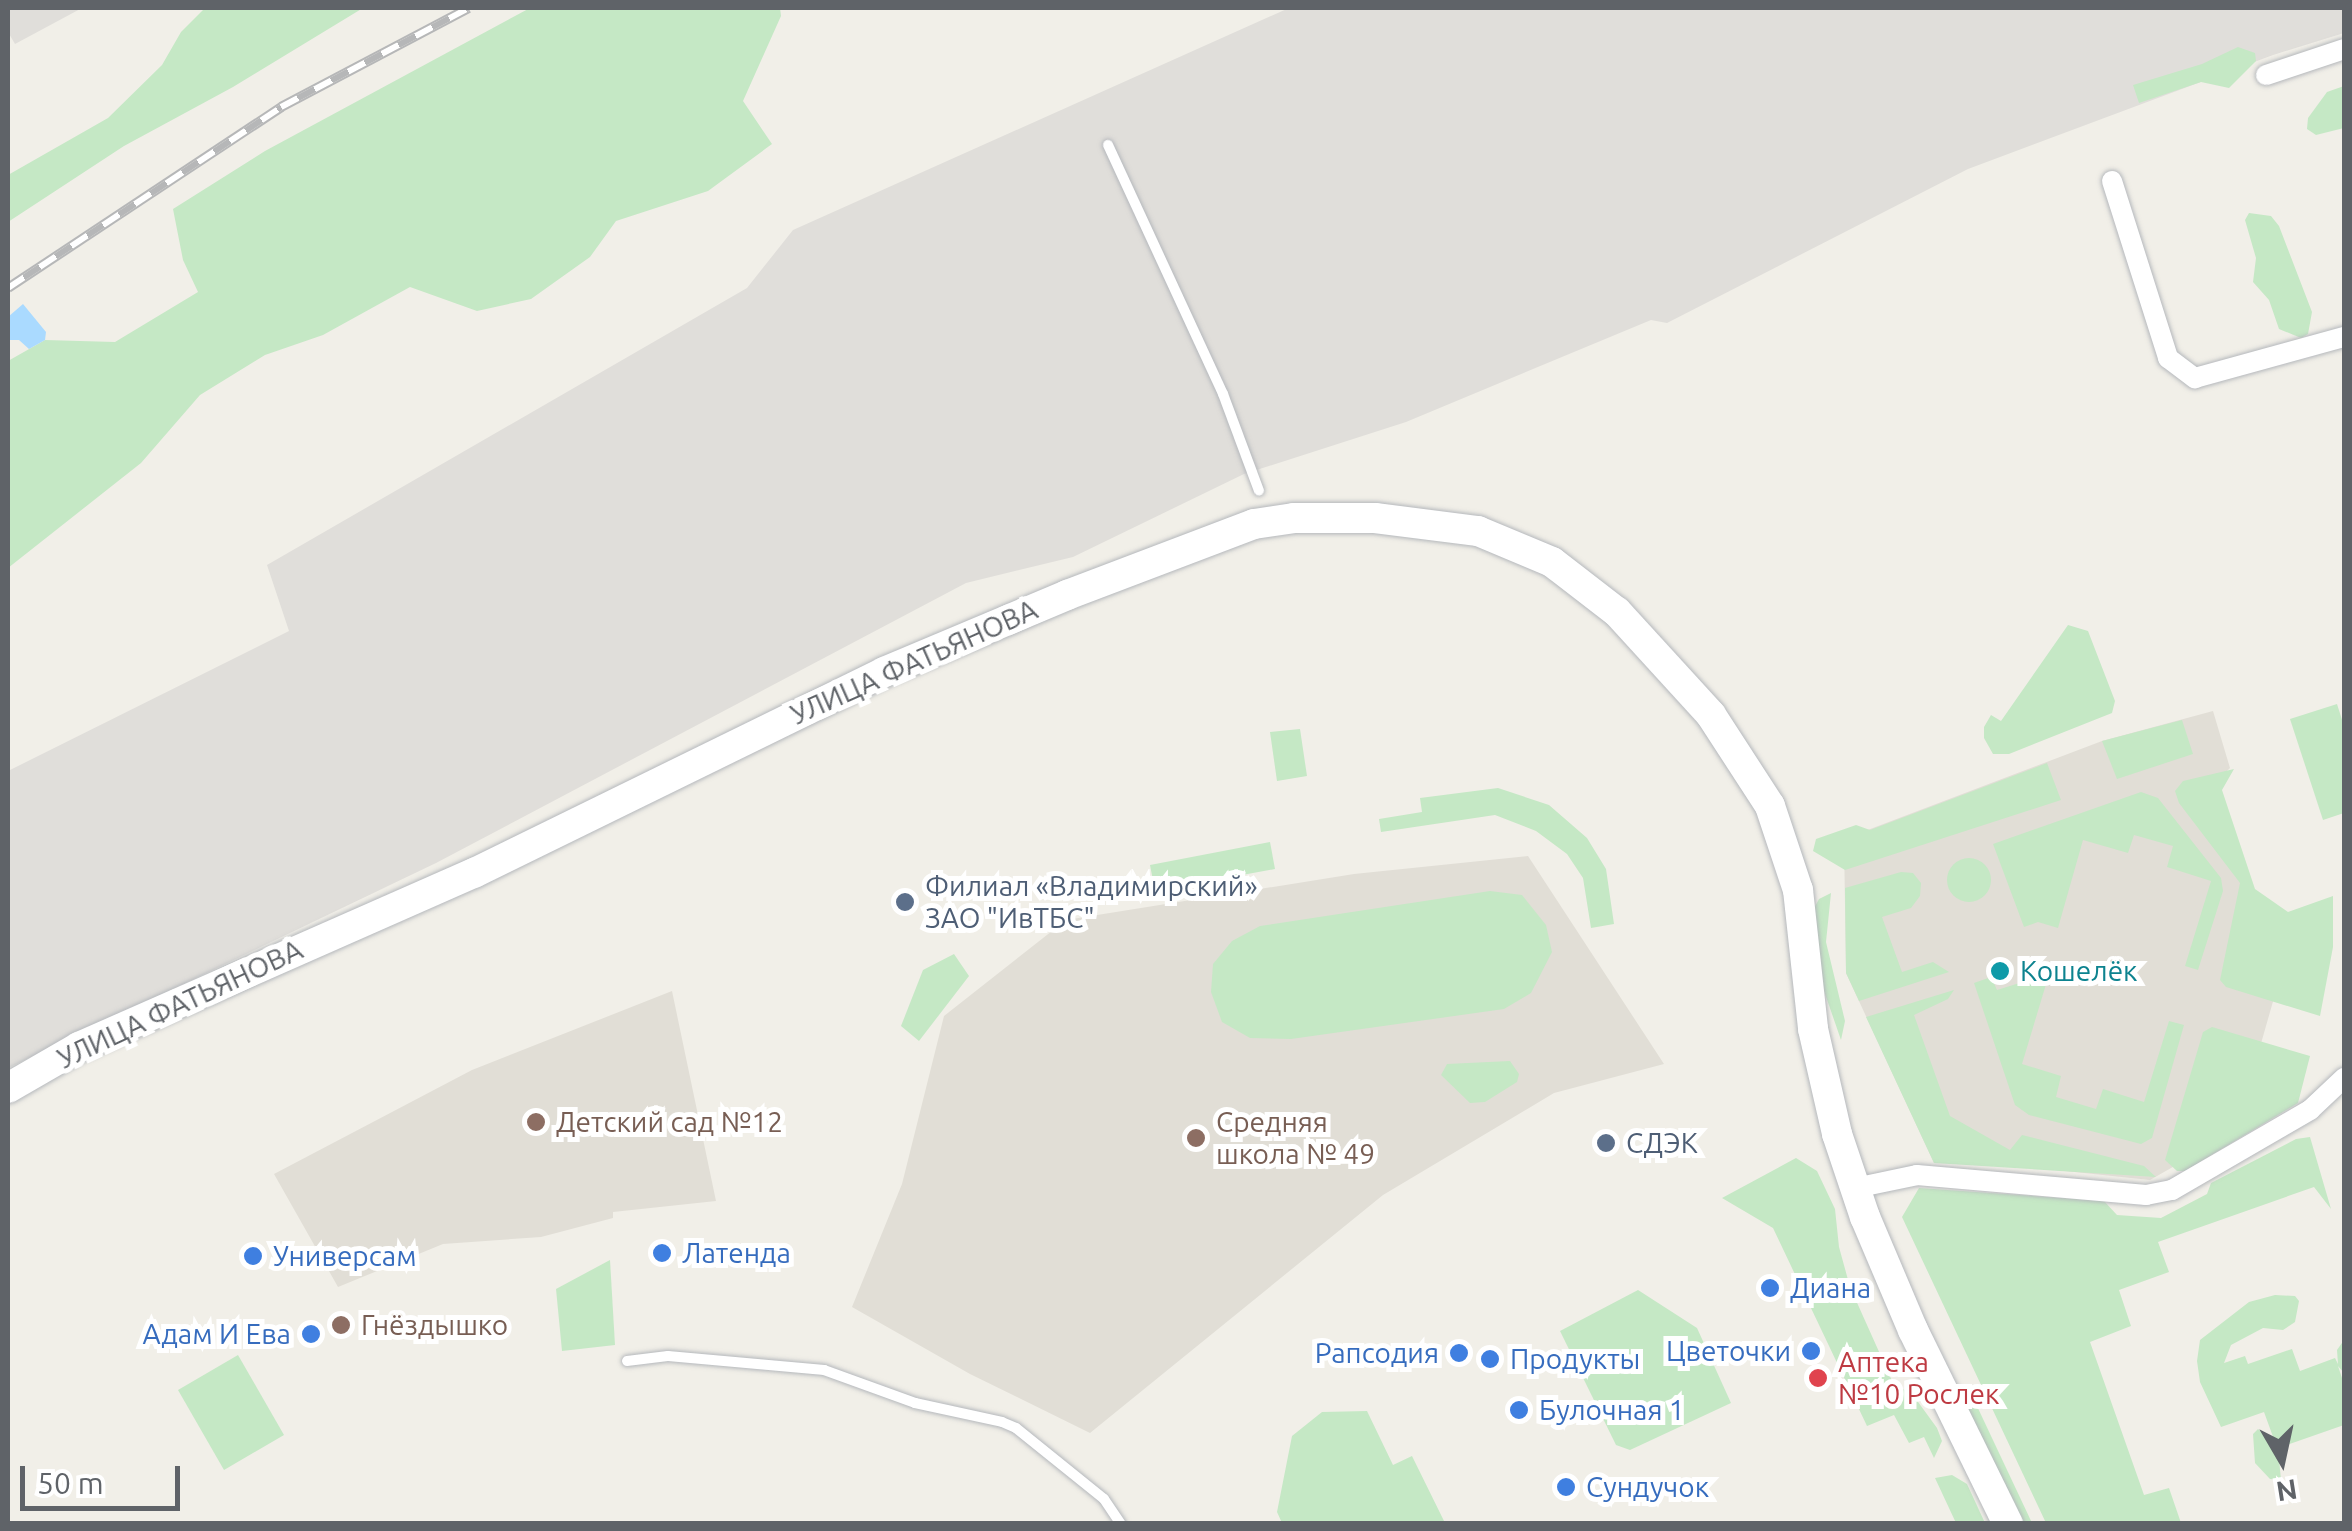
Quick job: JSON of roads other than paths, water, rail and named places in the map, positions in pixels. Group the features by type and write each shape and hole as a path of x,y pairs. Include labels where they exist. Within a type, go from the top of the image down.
{"street":[{"path":"2266,75 2344,49"},
{"path":"2112,181 2168,358 2194,378 2344,337"},
{"name":"УЛИЦА ФАТЬЯНОВА","path":"8,1088 79,1046 474,873 884,672 1198,545 1254,524 1294,518 1375,518 1478,531 1552,562 1616,612 1710,715 1770,806 1798,890 1820,1069 1855,1188 1914,1330 2008,1524"},
{"path":"1855,1188 1917,1176 2146,1195 2172,1190 2310,1110 2344,1078"}],"lane":[{"path":"1108,145 1223,394 1258,491"},
{"path":"627,1360 668,1356 824,1370 915,1403 1002,1422 1016,1428 1104,1498 1121,1524"}],"water":[{"path":"23,304 46,332 45,340 29,349 19,340 8,340 8,317"}],"railway":[{"path":"8,288 281,107 469,8"}],"place":[{"name":"Филиал «Владимирский» ЗАО \"ИвТБС\"","path":"905,902"},
{"name":"Кошелёк","path":"2000,971"},
{"name":"Детский сад №12","path":"536,1122"},
{"name":"Средняя школа № 49","path":"1196,1138"},
{"name":"СДЭК","path":"1606,1143"},
{"name":"Латенда","path":"662,1253"},
{"name":"Универсам","path":"253,1256"},
{"name":"Диана","path":"1770,1288"},
{"name":"Гнёздышко","path":"341,1325"},
{"name":"Адам И Ева","path":"311,1334"},
{"name":"Цветочки","path":"1811,1351"},
{"name":"Рапсодия","path":"1459,1353"},
{"name":"Продукты","path":"1490,1359"},
{"name":"Аптека №10 Рослек","path":"1818,1378"},
{"name":"Булочная 1","path":"1519,1410"},
{"name":"Сундучок","path":"1566,1487"}]}
